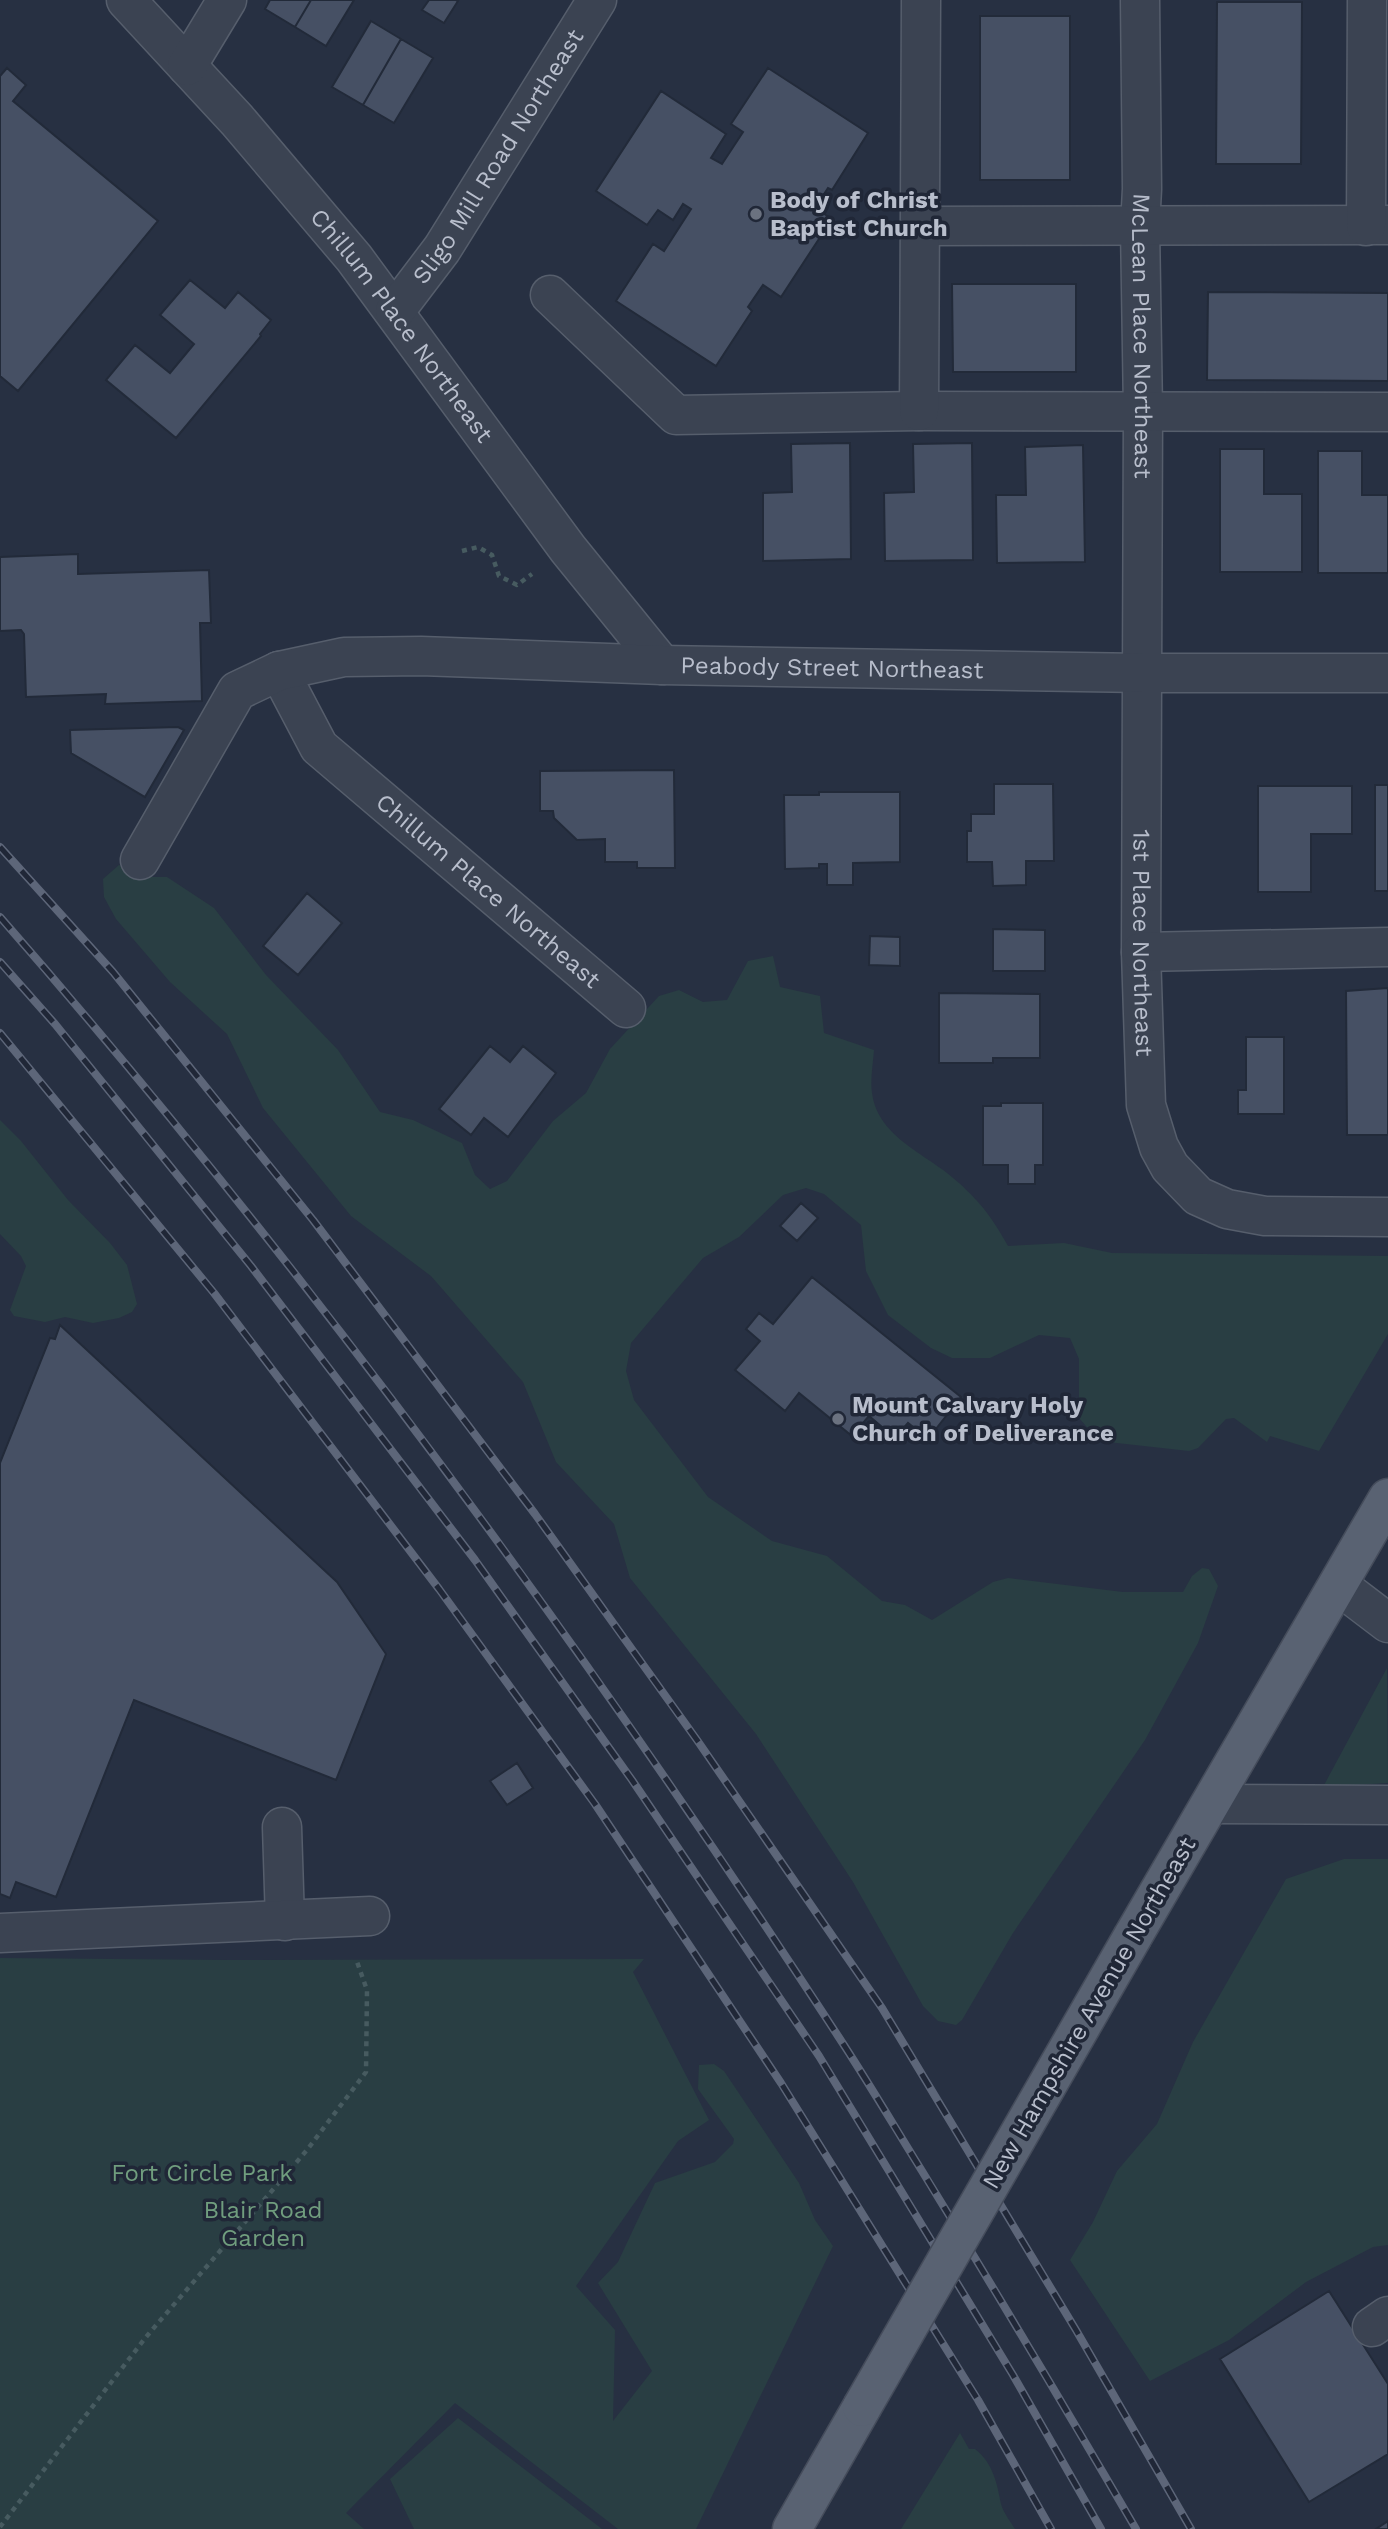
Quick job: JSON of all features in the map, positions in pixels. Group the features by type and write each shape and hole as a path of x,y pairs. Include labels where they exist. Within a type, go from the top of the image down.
{"main road":[{"name":"New Hampshire Avenue Northeast","path":"792,2529 1388,1498"}],"street":[{"name":"Chillum Place Northeast","path":"126,0 245,130 346,248 568,549 662,665"},
{"path":"187,66 228,0"},
{"name":"Sligo Mill Road Northeast","path":"395,311 442,249 597,0"},
{"path":"919,411 921,0"},
{"name":"McLean Place Northeast","path":"1140,0 1143,673"},
{"path":"921,226 1377,225 1367,0"},
{"path":"550,295 676,415 919,411 1388,412"},
{"name":"Peabody Street Northeast","path":"279,671 344,657 408,656 662,665 1143,673 1388,673"},
{"name":"Chillum Place Northeast","path":"279,671 319,747 626,1008"},
{"path":"140,860 237,691 279,671"},
{"name":"1st Place Northeast","path":"1143,673 1142,952 1146,1105 1159,1147 1170,1167 1198,1196 1227,1209 1265,1216 1388,1217"},
{"path":"1142,952 1388,947"},
{"path":"1338,1585 1388,1623"},
{"path":"1211,1804 1388,1805"},
{"path":"282,1827 285,1921"},
{"path":"0,1933 355,1917"}],"path":[{"path":"462,551 478,547 492,555 499,576 517,585 533,573"},
{"path":"0,2527 146,2337 307,2150 366,2072 367,1990 355,1917"}],"green space":[{"path":"119,865 150,877 167,877 214,908 266,975 338,1050 380,1112 413,1120 462,1143 475,1175 490,1189 507,1181 553,1121 586,1093 610,1049 659,996 679,990 703,1002 727,1000 748,961 773,956 780,987 820,996 824,1033 874,1050 872,1093 876,1109 884,1123 907,1145 947,1173 967,1191 987,1212 1008,1246 1064,1243 1112,1253 1388,1256 1388,1334 1319,1451 1270,1436 1267,1442 1234,1418 1226,1419 1198,1448 1189,1451 1099,1441 1079,1418 1079,1359 1070,1338 1039,1335 990,1358 952,1358 931,1348 888,1315 866,1271 861,1225 824,1194 806,1188 783,1195 739,1237 703,1258 631,1343 626,1371 634,1400 708,1497 772,1541 827,1556 882,1601 905,1605 932,1620 993,1582 1008,1578 1123,1592 1183,1592 1192,1576 1202,1568 1209,1569 1218,1586 1198,1643 1145,1740 1013,1933 962,2020 956,2025 938,2021 923,2006 853,1882 756,1734 630,1578 614,1524 556,1462 523,1382 431,1276 351,1216 263,1108 227,1034 170,982 116,919 104,897 103,879"},
{"path":"0,1120 127,1265 137,1304 132,1312 119,1318 93,1323 65,1317 45,1322 14,1316 10,1310 26,1266 21,1256 0,1234"},
{"path":"1387,1668 1388,1783 1323,1787"},
{"path":"1344,1859 1388,1859 1388,2245 1373,2247 1306,2282 1229,2340 1150,2381 1070,2260 1093,2222 1117,2171 1157,2124 1193,2042 1286,1879"},
{"name":"Blair Road Garden","path":"0,1958 644,1959 633,1972 709,2120 678,2141 576,2286 615,2330 613,2421 652,2371 598,2283 618,2262 655,2183 715,2162 733,2144 734,2139 698,2089 699,2065 714,2064 724,2071 799,2183 815,2220 833,2246 696,2529 618,2529 455,2403 346,2513 364,2529 0,2529"},
{"path":"458,2418 602,2529 414,2529 390,2479"},
{"path":"960,2433 969,2449 975,2449 990,2467 1002,2507 1015,2529 901,2529"}],"building":[{"path":"270,0 311,0 295,27 265,9"},
{"path":"311,0 354,0 326,46 295,27"},
{"path":"429,0 458,1 444,23 422,10"},
{"path":"1217,2 1302,2 1301,164 1216,164"},
{"path":"980,16 1070,16 1070,180 980,180"},
{"path":"371,21 401,39 363,105 332,87"},
{"path":"401,39 433,58 394,123 363,105"},
{"path":"7,68 26,85 13,101 158,221 18,391 0,376 0,76"},
{"name":"Body of Christ Baptist Church","path":"768,68 868,133 832,190 828,188 815,208 832,219 781,297 763,285 748,307 752,311 716,366 616,301 653,244 664,251 691,209 683,204 673,220 658,210 647,225 596,191 661,91 726,134 711,158 722,164 743,132 731,124"},
{"path":"190,280 225,308 238,292 271,320 261,336 176,438 106,380 135,345 170,373 194,344 160,315"},
{"path":"952,284 1076,284 1076,372 953,372"},
{"path":"1208,292 1388,293 1388,381 1207,380"},
{"path":"850,443 851,559 763,561 763,493 792,492 791,444"},
{"path":"972,443 973,560 885,561 884,493 914,492 913,444"},
{"path":"1083,445 1085,562 997,563 996,495 1026,495 1025,447"},
{"path":"1220,449 1264,449 1264,494 1302,494 1302,572 1220,572"},
{"path":"1318,451 1362,451 1362,495 1388,495 1388,573 1318,573"},
{"path":"78,554 78,574 209,570 211,623 200,623 202,701 105,704 106,694 26,697 24,634 21,630 0,631 0,557"},
{"path":"178,727 184,730 145,797 71,753 70,730"},
{"path":"674,770 675,868 637,868 637,862 605,862 605,839 577,840 554,818 553,811 540,811 540,771"},
{"path":"994,784 1053,784 1054,861 1026,861 1026,885 993,886 992,862 967,862 967,831 971,831 971,814 994,814"},
{"path":"1375,785 1388,785 1388,891 1375,891"},
{"path":"1258,786 1352,786 1352,834 1311,834 1311,892 1258,892"},
{"path":"819,792 900,792 900,862 853,863 853,885 827,885 827,864 819,864 819,868 785,869 784,795 819,795"},
{"path":"307,893 342,923 298,975 263,946"},
{"path":"993,929 1045,930 1045,971 993,971"},
{"path":"870,936 900,937 900,966 869,965"},
{"path":"1388,988 1388,1135 1347,1135 1346,991"},
{"path":"939,993 1040,994 1040,1058 993,1058 993,1063 939,1063"},
{"path":"1246,1037 1284,1037 1284,1114 1238,1114 1238,1090 1246,1090"},
{"path":"490,1046 510,1062 523,1046 556,1073 508,1137 484,1118 471,1135 439,1109"},
{"path":"1001,1103 1043,1103 1043,1165 1035,1165 1035,1184 1008,1184 1008,1165 983,1165 983,1106 1001,1106"},
{"path":"801,1203 818,1218 797,1241 780,1226"},
{"path":"812,1277 961,1397 928,1439 908,1423 895,1438 869,1416 852,1436 799,1393 785,1411 735,1370 760,1341 746,1329 759,1313 773,1324"},
{"path":"60,1325 337,1582 386,1654 336,1780 134,1700 56,1897 16,1882 10,1898 0,1894 0,1463 50,1338 55,1339"},
{"path":"517,1763 533,1788 507,1805 490,1781"},
{"path":"1329,2291 1388,2384 1388,2454 1309,2502 1220,2359"},
{"path":"1388,2521 1388,2529 1376,2529"}],"railway":[{"path":"0,847 113,972 313,1220 535,1514 697,1740 882,2008 1076,2330 1191,2529"},
{"path":"0,917 114,1050 333,1322 439,1462 643,1746 742,1890 859,2069 1136,2529"},
{"path":"0,962 55,1024 251,1266 475,1560 632,1780 819,2056 1013,2375 1101,2529"},
{"path":"0,1033 214,1293 439,1589 595,1804 781,2083 978,2400 1051,2529"}],"place":[{"name":"Body of Christ Baptist Church","path":"756,214"},
{"name":"Mount Calvary Holy Church of Deliverance","path":"838,1419"}],"park label":[{"name":"Fort Circle Park","path":"202,2173"}]}
